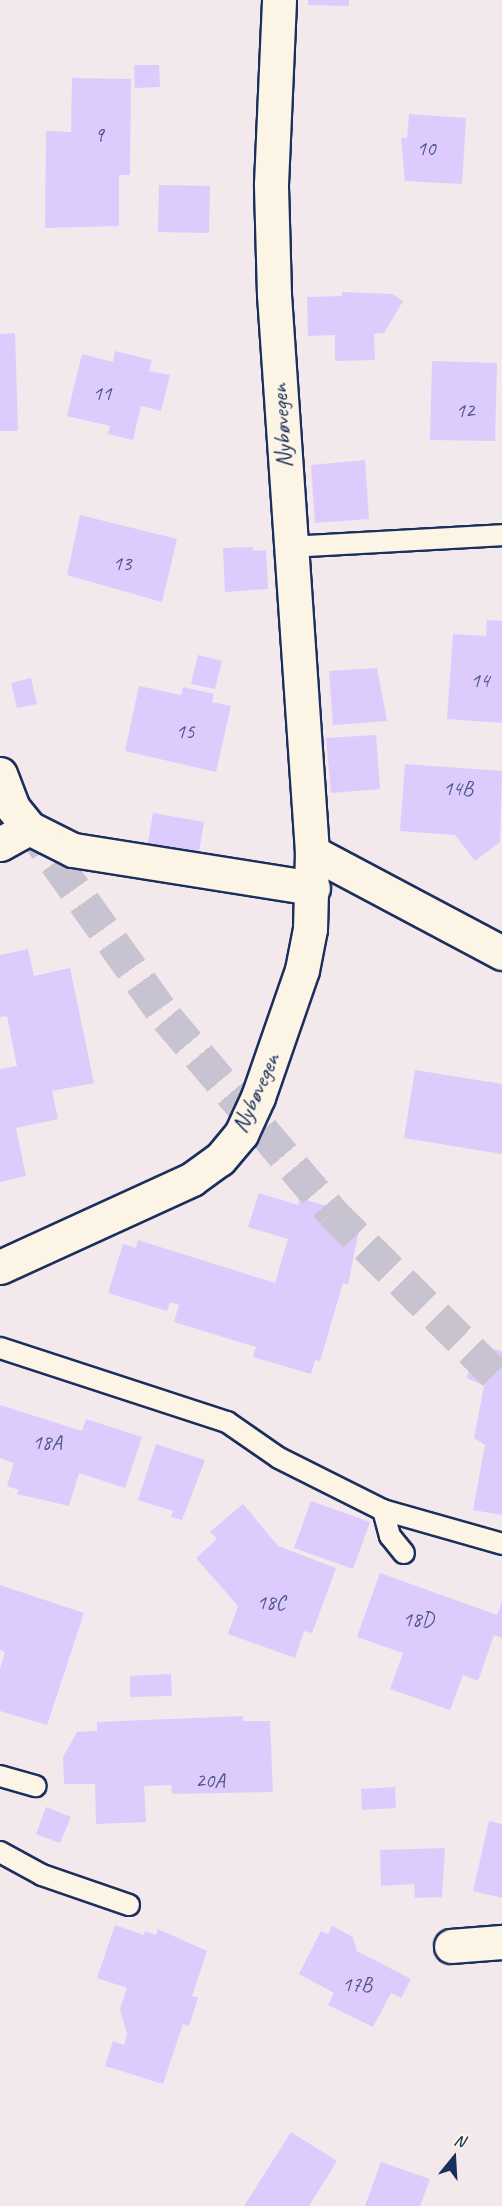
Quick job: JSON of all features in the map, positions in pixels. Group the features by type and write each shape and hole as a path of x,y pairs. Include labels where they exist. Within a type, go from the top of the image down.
{"street":[{"name":"Nybøvegen","path":"0,1267 192,1179 220,1159 241,1134 302,970 313,888 290,547 271,195 279,0"},
{"path":"0,774 13,808 29,828 73,850 313,888"},
{"path":"0,844 29,828"},
{"path":"312,852 502,953"},
{"path":"451,1946 502,1942"}],"lane":[{"path":"290,547 502,535"},
{"path":"0,1347 227,1422 279,1458 383,1510 502,1544"},
{"path":"383,1510 390,1536 404,1553"},
{"path":"0,1776 36,1786"},
{"path":"0,1852 42,1875 129,1905"}],"building":[{"path":"308,0 349,0 349,6 308,5"},
{"path":"134,65 159,65 160,87 135,88"},
{"path":"72,78 131,79 130,175 119,175 119,226 45,228 46,131 71,132"},
{"path":"409,114 466,118 462,184 405,181 401,138 407,138"},
{"path":"159,185 210,186 209,233 158,232"},
{"path":"342,292 392,294 403,301 384,333 374,334 375,360 335,361 335,335 308,336 307,297 342,296"},
{"path":"15,333 18,431 0,431 0,334"},
{"path":"115,351 152,360 149,371 170,375 161,411 141,406 133,440 108,434 110,426 67,416 82,354 113,362"},
{"path":"432,361 497,363 495,441 430,440"},
{"path":"365,460 369,519 315,523 311,465"},
{"path":"80,515 177,539 162,602 67,575"},
{"path":"253,547 253,551 266,550 268,589 225,592 223,548"},
{"path":"487,620 502,621 502,723 447,719 453,634 486,636"},
{"path":"198,655 222,661 215,689 191,684"},
{"path":"377,668 387,721 333,725 329,671"},
{"path":"31,678 37,704 17,708 11,683"},
{"path":"139,686 181,695 183,687 214,694 212,702 231,706 216,772 125,751"},
{"path":"376,735 380,789 331,793 326,738"},
{"path":"405,764 502,771 500,842 475,861 455,835 400,831"},
{"path":"153,813 204,822 198,857 147,848"},
{"path":"28,949 34,976 70,968 94,1083 52,1091 58,1119 16,1128 26,1176 0,1182 0,1069 17,1066 7,1016 0,1017 0,955"},
{"path":"415,1070 502,1084 502,1154 404,1138"},
{"path":"259,1193 298,1205 300,1198 330,1207 328,1215 360,1225 348,1285 343,1283 320,1361 315,1360 311,1374 253,1357 256,1347 174,1322 179,1305 170,1302 167,1311 108,1293 123,1244 136,1248 138,1240 275,1283 288,1239 248,1227"},
{"path":"474,1346 502,1351 502,1515 473,1510 485,1445 474,1438 484,1386 467,1378"},
{"path":"0,1405 82,1431 86,1419 142,1437 125,1488 79,1473 69,1506 17,1494 19,1490 7,1486 14,1463 0,1458"},
{"path":"156,1444 205,1460 182,1520 171,1517 173,1511 138,1500"},
{"path":"311,1501 370,1522 353,1569 294,1548"},
{"path":"243,1504 278,1546 336,1568 312,1633 304,1631 295,1658 228,1634 238,1606 196,1558 217,1539 210,1532"},
{"path":"380,1573 497,1615 502,1601 502,1638 494,1635 478,1681 463,1675 450,1710 390,1689 403,1653 357,1637"},
{"path":"0,1585 84,1613 47,1725 0,1711 0,1669 5,1652 0,1650"},
{"path":"171,1674 172,1696 130,1697 130,1676"},
{"path":"243,1716 243,1721 270,1721 273,1792 172,1794 171,1785 144,1786 146,1822 96,1824 95,1784 64,1784 63,1757 77,1732 97,1731 97,1722"},
{"path":"395,1787 396,1808 362,1810 361,1789"},
{"path":"46,1807 71,1817 60,1843 36,1834"},
{"path":"489,1821 502,1824 502,1898 473,1891"},
{"path":"445,1848 442,1897 415,1898 414,1884 381,1886 380,1850"},
{"path":"115,1925 144,1935 145,1931 156,1935 158,1929 207,1951 192,1996 198,1998 189,2026 183,2024 163,2084 105,2066 113,2041 124,2045 127,2034 120,2009 127,1988 97,1978"},
{"path":"332,1926 353,1937 357,1951 411,1979 401,1998 391,1993 373,2027 328,2005 334,1993 299,1974 321,1931 328,1934"},
{"path":"291,2132 337,2161 309,2206 244,2206"},
{"path":"381,2162 430,2179 420,2206 365,2206"}],"tunnel":[{"path":"27,822 167,1018 332,1212 502,1381"}]}
